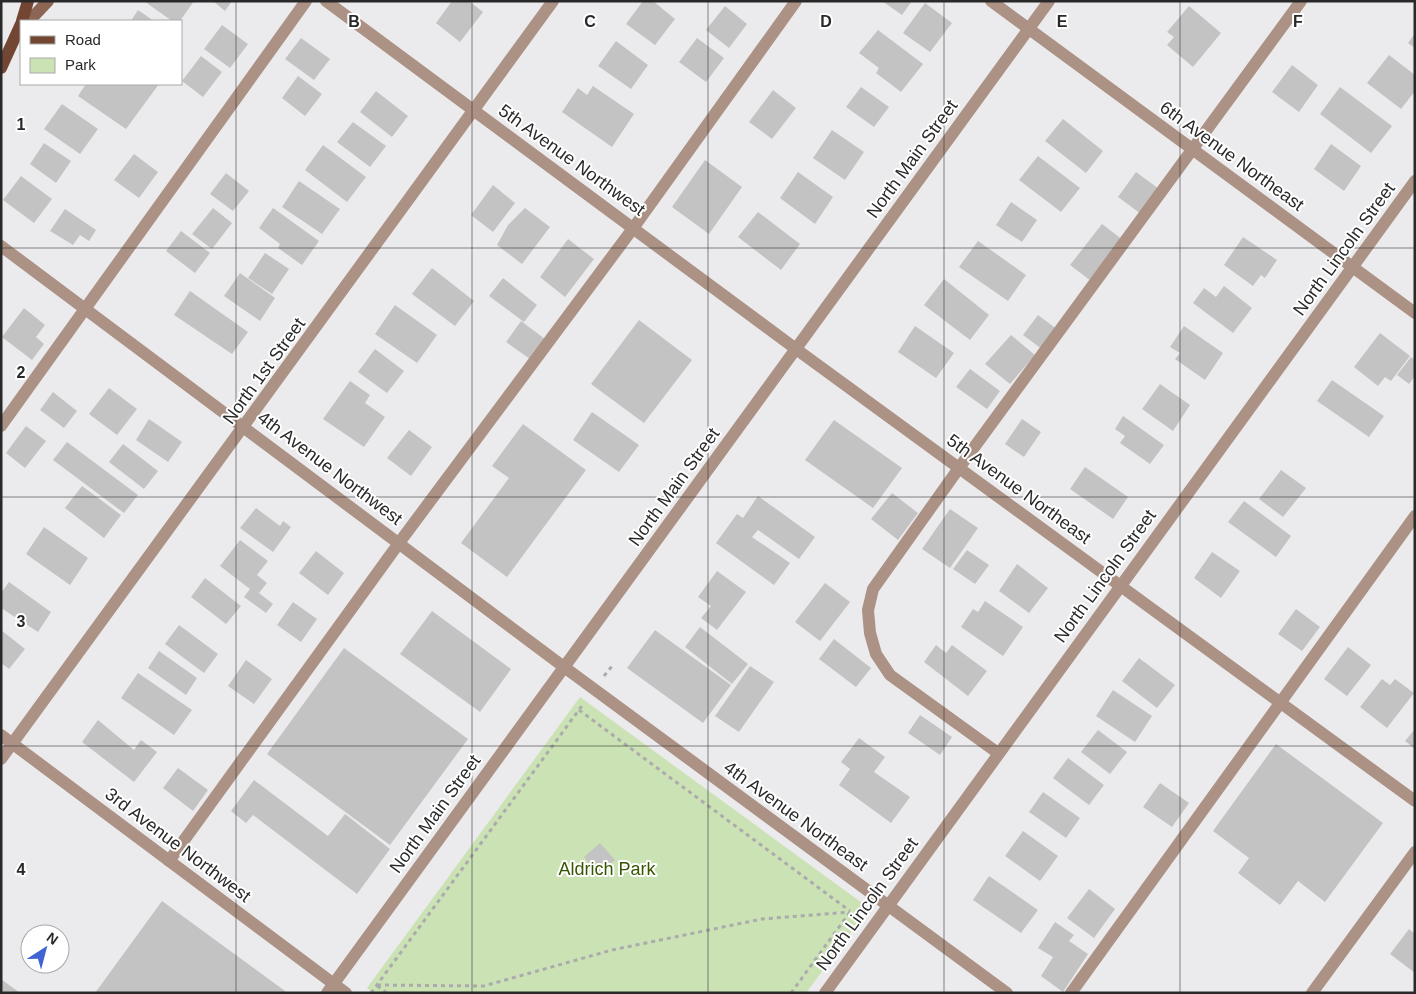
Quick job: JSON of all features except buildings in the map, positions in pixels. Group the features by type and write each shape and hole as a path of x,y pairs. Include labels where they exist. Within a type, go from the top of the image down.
{"main road":[{"path":"23,20 28,1"},
{"path":"30,20 48,1"},
{"path":"1,68 20,29"}],"street":[{"path":"1,426 306,1"},
{"name":"5th Avenue Northwest","path":"326,1 796,348"},
{"name":"North 1st Street","path":"1,759 553,1"},
{"path":"169,861 399,542 634,227 796,1"},
{"name":"6th Avenue Northeast","path":"991,1 1415,313"},
{"name":"North Main Street","path":"330,988 1049,1"},
{"path":"998,753 890,675 876,654 870,633 868,610 873,589 959,468 1301,1"},
{"name":"North Lincoln Street","path":"825,993 1120,584 1415,181"},
{"name":"4th Avenue Northwest","path":"1,246 245,426 564,667"},
{"name":"5th Avenue Northeast","path":"796,348 1415,801"},
{"path":"1071,993 1279,702 1415,516"},
{"name":"4th Avenue Northeast","path":"564,667 1007,993"},
{"name":"3rd Avenue Northwest","path":"1,735 169,861 330,988 346,993"},
{"path":"1312,993 1415,852"}],"path":[{"path":"372,993 612,665"},
{"path":"579,710 850,912"},
{"path":"377,985 484,986 612,950 753,921 850,912"},
{"path":"791,993 850,912"},
{"path":"377,985 387,993"}],"green space":[{"name":"Aldrich Park","path":"580,697 869,908 806,993 373,993 367,988"}]}
